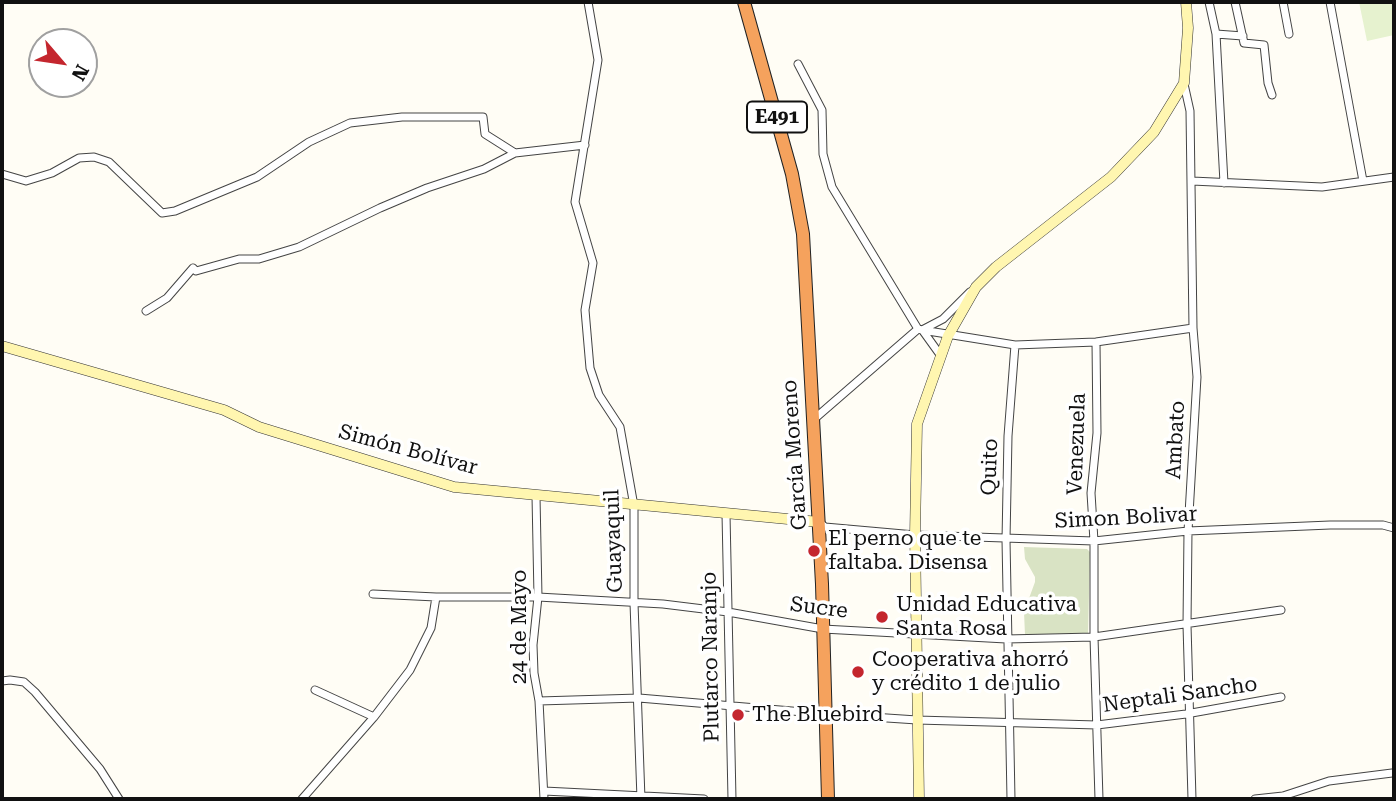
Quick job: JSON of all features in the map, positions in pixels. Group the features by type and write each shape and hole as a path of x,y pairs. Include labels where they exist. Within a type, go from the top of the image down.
{"highway":[{"name":"García Moreno","path":"744,2 792,174 803,234 819,522 828,799"}],"street":[{"name":"Guayaquil","path":"588,2 598,60 575,202 593,263 584,310 590,368 599,395 620,426 634,506 634,603 641,798"},
{"path":"812,422 920,330 943,319 996,267 1111,177 1154,132 1184,83 1188,29 1186,2"},
{"path":"1209,2 1216,34 1224,183"},
{"path":"1235,2 1244,43 1264,45 1272,95"},
{"path":"1283,2 1289,34"},
{"path":"1330,2 1363,181"},
{"path":"1216,34 1243,36"},
{"path":"799,64 822,110 823,154 832,187 920,330 941,356"},
{"name":"Ambato","path":"1184,83 1190,111 1193,328 1197,377 1188,531 1187,625 1192,799"},
{"path":"2,174 26,181 51,173 79,158 94,157 108,162 162,212 175,211 257,177 309,142 351,124 402,117 483,117 485,134 515,153"},
{"path":"146,311 167,298 193,268 196,271 239,259 259,260 299,247 380,208 427,188 484,169 515,153 585,145"},
{"path":"1192,181 1322,187 1394,177"},
{"path":"919,799 915,535 917,424 948,336 976,287"},
{"path":"920,330 1015,345 1096,342 1193,328"},
{"name":"Venezuela","path":"1096,342 1097,433 1091,493 1100,799"},
{"name":"Quito","path":"1011,799 1006,540 1008,436 1015,345"},
{"name":"Simón Bolívar","path":"2,346 224,411 259,427 454,486 634,506 819,522"},
{"name":"24 de Mayo","path":"536,496 538,597 533,645 544,795"},
{"name":"Plutarco Naranjo","path":"726,514 732,799"},
{"name":"Simon Bolivar","path":"819,522 825,527 915,535 1094,541 1188,531 1330,525 1383,525 1394,528"},
{"name":"Sucre","path":"373,594 538,597 634,603 728,612 823,629 1006,639 1094,637 1281,610"},
{"path":"302,799 403,681 422,650 431,628 436,597"},
{"path":"2,681 23,682 35,692 100,769 119,799"},
{"path":"315,690 374,717"},
{"name":"Neptali Sancho","path":"539,701 639,698 827,715 1097,725 1281,697"},
{"path":"1255,799 1283,796 1329,781 1392,773"},
{"path":"544,795 704,799"}],"green space":[{"path":"1359,2 1394,2 1394,35 1367,41"},
{"path":"1024,547 1087,549 1090,552 1088,634 1025,635 1024,612 1035,577 1025,559"}],"place":[{"name":"El perno que te faltaba. Disensa","path":"814,551"},
{"name":"Unidad Educativa Santa Rosa","path":"882,617"},
{"name":"Cooperativa ahorró y crédito 1 de julio","path":"858,672"},
{"name":"The Bluebird","path":"738,715"}]}
